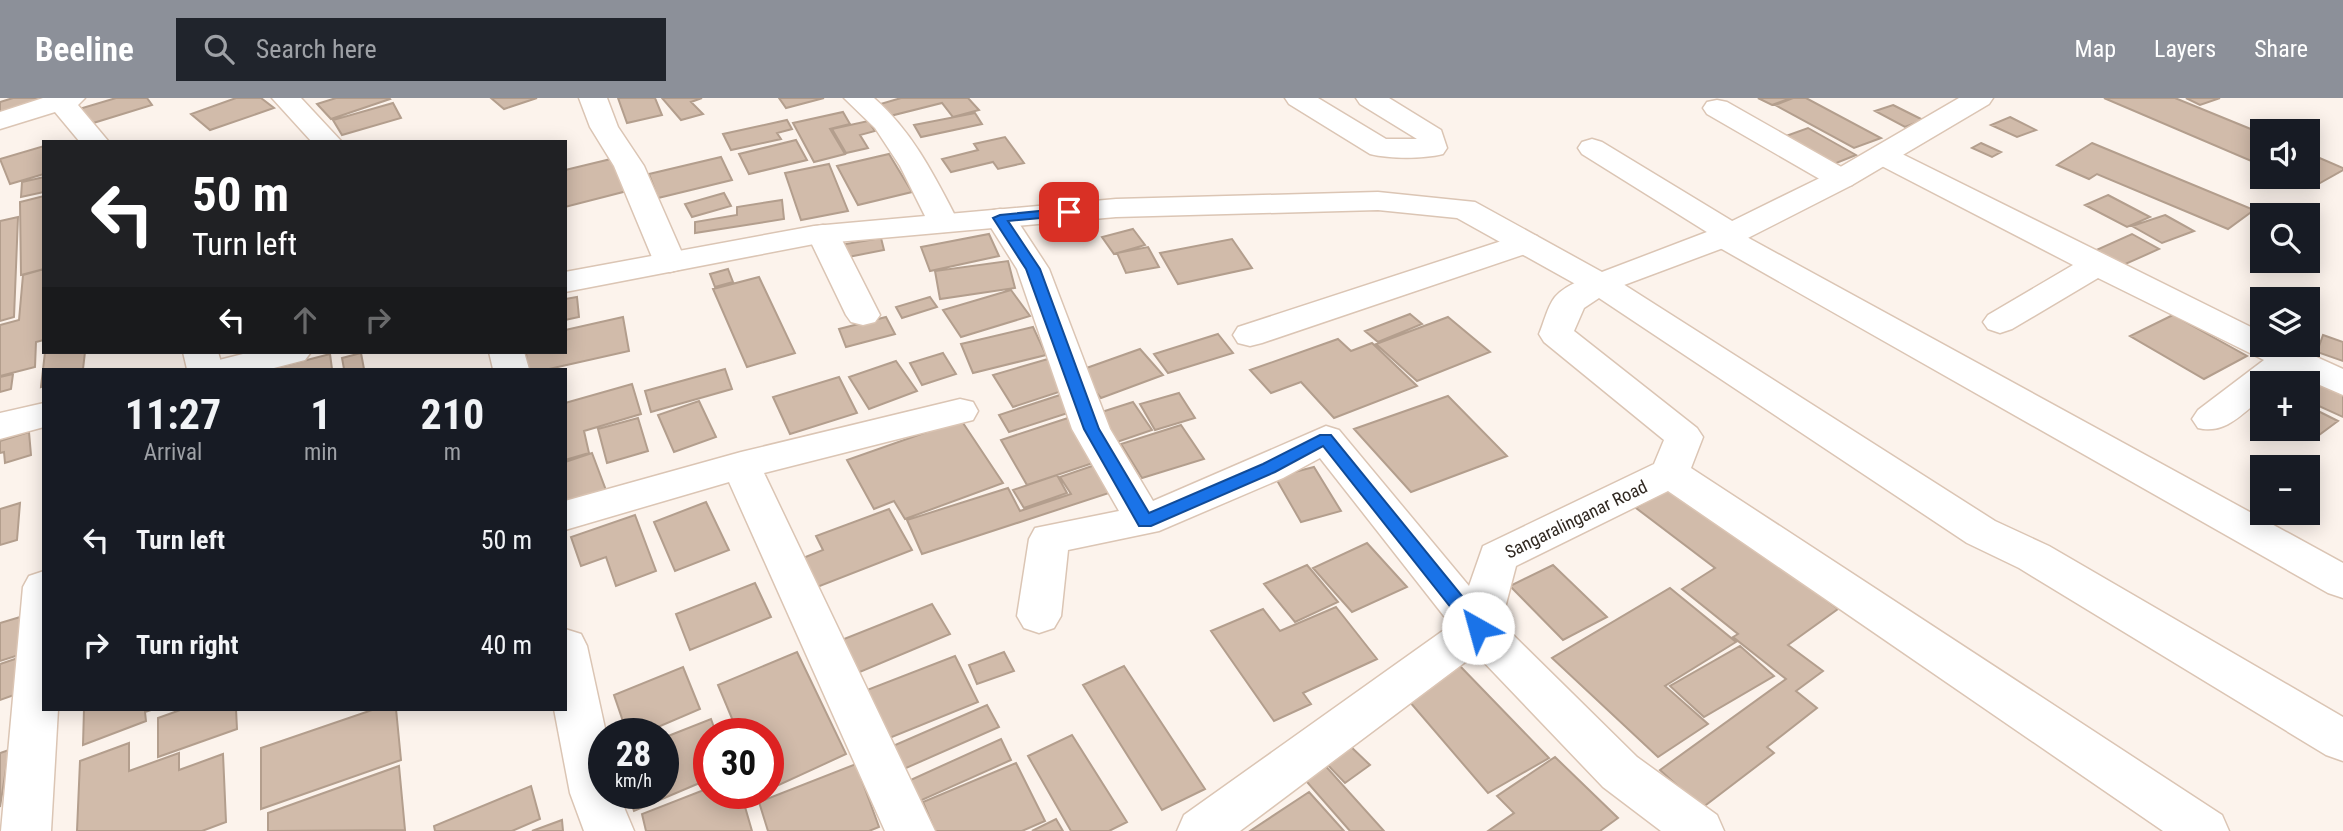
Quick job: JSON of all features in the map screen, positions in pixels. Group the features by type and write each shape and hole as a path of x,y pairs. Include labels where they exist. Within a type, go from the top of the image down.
{"street":[{"path":"286,98 326,140"},
{"path":"593,98 604,127 629,166 670,262"},
{"path":"858,98 885,122 915,166 943,223"},
{"path":"1299,98 1380,148 1433,148 1431,136 1370,98"},
{"path":"0,121 63,99 94,140"},
{"path":"1958,101 1882,155 1841,179 1727,235 1600,284 1569,302 1556,334 1684,437 1670,473 2204,831"},
{"path":"1717,108 1841,179"},
{"path":"1592,148 1727,235 2343,582"},
{"path":"1882,155 2097,265 2343,383"},
{"path":"567,282 823,234 1116,208 1378,201 1464,209 1600,284 1980,532 2034,557 2343,741"},
{"path":"1000,218 1033,269 1091,429 1145,522"},
{"path":"823,234 863,315"},
{"path":"1250,335 1526,243"},
{"path":"2000,322 2097,265"},
{"path":"233,368 285,354"},
{"path":"2211,419 2288,358"},
{"path":"567,515 741,465 960,411"},
{"path":"0,426 42,416"},
{"path":"1039,616 1049,539 1145,522 1269,468 1326,439 1478,628 1620,772 1699,831"},
{"path":"741,465 910,831"},
{"name":"Sangaralinganar Road","path":"1478,628 1498,558 1670,473"},
{"path":"26,831 42,614"},
{"path":"1202,831 1478,628"},
{"path":"567,656 594,793 609,831"}],"building":[{"path":"13,98 38,98 42,107 0,119 0,102"},
{"path":"116,98 147,98 152,105 90,124 79,109"},
{"path":"236,98 261,98 274,108 210,130 191,114"},
{"path":"336,98 390,99 331,119 317,104"},
{"path":"491,98 537,98 504,109"},
{"path":"618,98 655,98 662,115 627,123"},
{"path":"662,98 702,98 691,102 703,114 681,120"},
{"path":"779,98 824,98 786,108"},
{"path":"901,98 968,98 979,110 953,117 942,103 886,117 877,105"},
{"path":"1758,98 1791,98 1772,105"},
{"path":"1793,98 1806,98 1881,138 1854,148 1775,105"},
{"path":"2104,98 2175,98 2250,129 2250,160"},
{"path":"2186,98 2220,98 2200,105"},
{"path":"393,103 401,118 342,135 333,120"},
{"path":"1893,105 1923,120 1905,127 1875,111"},
{"path":"843,112 850,124 830,129 845,154 814,162 793,123"},
{"path":"975,113 982,124 921,137 914,125"},
{"path":"2010,117 2036,130 2017,137 1991,125"},
{"path":"787,120 792,129 777,133 781,139 731,150 723,134"},
{"path":"868,121 875,131 860,135 868,148 846,153 832,129"},
{"path":"1808,128 1856,155 1834,164 1786,136"},
{"path":"1005,137 1024,163 998,169 993,162 951,172 942,159 978,150 974,144"},
{"path":"796,140 807,160 749,174 739,154"},
{"path":"1981,143 2001,152 1992,157 1972,148"},
{"path":"2092,143 2250,208 2250,213 2228,229 2097,174 2089,179 2057,165"},
{"path":"42,147 42,175 10,184 0,159"},
{"path":"889,154 912,192 858,205 837,166"},
{"path":"721,157 732,180 658,198 649,174"},
{"path":"2320,158 2343,170 2320,183"},
{"path":"611,159 627,191 567,206 567,170"},
{"path":"829,164 848,211 801,220 785,173"},
{"path":"42,177 42,192 21,197 22,182"},
{"path":"724,193 731,206 692,217 685,204"},
{"path":"2108,195 2150,217 2127,227 2085,205"},
{"path":"42,196 42,270 21,275 20,202"},
{"path":"782,200 784,219 695,233 695,222 737,215 737,207"},
{"path":"2165,215 2194,231 2162,243 2132,226"},
{"path":"18,217 14,317 0,321 0,221"},
{"path":"1133,229 1145,245 1114,254 1102,237"},
{"path":"989,234 999,256 930,271 921,247"},
{"path":"2132,234 2159,249 2121,266 2094,251"},
{"path":"881,238 884,250 843,258 840,245"},
{"path":"1232,239 1252,268 1178,284 1160,253"},
{"path":"1148,247 1159,267 1126,273 1117,253"},
{"path":"1008,261 1015,288 940,299 935,271"},
{"path":"728,269 733,282 715,287 710,274"},
{"path":"42,270 42,340 36,342 35,367 0,376 0,325 19,320 23,275"},
{"path":"759,277 795,353 747,367 713,289"},
{"path":"1011,290 1030,316 961,337 943,310"},
{"path":"577,297 579,317 567,320 567,299"},
{"path":"930,297 937,307 902,318 896,307"},
{"path":"1410,314 1422,324 1378,342 1365,331"},
{"path":"2173,315 2247,356 2204,379 2130,336"},
{"path":"623,317 629,351 553,368 527,368 526,354 567,354 567,330"},
{"path":"886,317 895,334 846,347 839,329"},
{"path":"1448,317 1490,352 1417,381 1376,344"},
{"path":"1033,327 1046,355 973,373 961,344"},
{"path":"1218,334 1233,353 1168,373 1154,354"},
{"path":"2323,335 2343,342 2343,361 2320,353"},
{"path":"1338,339 1351,351 1372,343 1417,386 1334,418 1301,382 1271,393 1250,370"},
{"path":"1140,349 1163,375 1101,398 1078,371"},
{"path":"943,353 956,374 922,385 910,363"},
{"path":"45,354 85,354 83,368 43,368"},
{"path":"330,354 332,368 276,368"},
{"path":"361,354 364,368 344,368 342,358"},
{"path":"1048,359 1068,389 1013,407 993,375"},
{"path":"896,361 917,391 869,409 849,377"},
{"path":"725,369 732,389 651,412 645,391"},
{"path":"13,374 11,389 0,392 0,377"},
{"path":"839,377 857,413 790,434 773,397"},
{"path":"632,384 641,414 584,431 589,453 567,459 567,402"},
{"path":"2320,385 2343,395 2343,417 2320,406"},
{"path":"1179,393 1195,418 1155,430 1140,404"},
{"path":"1060,395 1071,412 1009,432 999,415"},
{"path":"1448,396 1507,456 1411,492 1354,429"},
{"path":"699,401 716,437 674,452 658,415"},
{"path":"1133,402 1152,430 1111,444 1092,415"},
{"path":"2320,412 2338,421 2320,434"},
{"path":"1071,417 1099,461 1027,485 1001,440"},
{"path":"638,418 648,451 607,463 598,429"},
{"path":"961,420 1003,483 905,519 894,501 874,509 847,460"},
{"path":"1181,425 1204,459 1142,478 1121,444"},
{"path":"29,432 31,455 5,463 4,452 0,453 0,441"},
{"path":"592,453 607,493 567,507 567,461"},
{"path":"1095,465 1112,492 922,554 907,520 1008,488 1020,511 1071,494 1060,477"},
{"path":"1314,467 1341,511 1301,522 1275,477"},
{"path":"1057,475 1067,493 1024,508 1013,490"},
{"path":"1671,486 1838,609 1788,645 1823,671 1796,691 1817,708 1767,747 1774,753 1702,808 1660,770 1786,679 1733,637 1738,634 1682,589 1715,568 1636,508"},
{"path":"706,502 729,550 675,571 654,522"},
{"path":"20,503 17,540 0,545 0,509"},
{"path":"889,509 912,550 812,589 798,560 823,550 816,536"},
{"path":"635,515 656,571 616,586 606,557 581,566 571,537"},
{"path":"1367,543 1407,587 1352,612 1313,568"},
{"path":"1307,565 1338,602 1295,622 1264,584"},
{"path":"1553,565 1607,617 1563,640 1510,586"},
{"path":"755,583 771,617 690,650 676,614"},
{"path":"1670,588 1736,642 1665,686 1708,724 1658,757 1552,658"},
{"path":"932,604 950,634 855,674 839,641"},
{"path":"1336,607 1377,659 1303,693 1311,704 1274,721 1211,631 1263,609 1280,631"},
{"path":"27,615 22,654 0,661 0,623"},
{"path":"1740,646 1774,676 1704,717 1670,686"},
{"path":"797,652 846,754 784,783 784,718 732,718 718,685"},
{"path":"1004,652 1014,671 977,684 969,665"},
{"path":"955,656 978,702 887,739 867,690"},
{"path":"18,658 14,695 0,700 0,664"},
{"path":"1459,665 1549,758 1488,793 1403,694"},
{"path":"1124,666 1205,789 1162,810 1083,685"},
{"path":"683,667 700,709 679,718 622,718 614,695"},
{"path":"987,705 999,727 897,772 886,749"},
{"path":"84,711 148,711 145,712 146,721 83,745"},
{"path":"177,711 236,711 237,729 158,757 158,718"},
{"path":"369,711 396,711 401,760 261,809 261,748"},
{"path":"693,726 693,786 679,792 679,732"},
{"path":"1072,735 1127,822 1109,831 1071,831 1028,756"},
{"path":"1001,739 1011,760 913,804 904,783"},
{"path":"129,743 129,771 179,753 179,770 223,754 226,822 202,831 77,831 80,761"},
{"path":"1347,743 1370,765 1345,783 1323,760"},
{"path":"9,750 0,807 0,753"},
{"path":"1555,757 1618,818 1600,831 1488,831 1514,813 1497,796"},
{"path":"1321,761 1384,831 1350,831 1300,774"},
{"path":"1016,763 1045,821 1022,831 935,831 923,802"},
{"path":"856,764 879,827 869,831 768,831 761,809 784,809 784,792"},
{"path":"399,766 405,830 268,831 268,813"},
{"path":"531,786 540,819 512,831 435,831 434,826"},
{"path":"1309,792 1344,831 1250,831"},
{"path":"693,794 693,809 746,809 752,831 646,831 642,814 655,809 679,809 679,800"},
{"path":"1056,819 1063,831 1032,831"},
{"path":"562,820 563,831 532,831"}],"route":[{"path":"1069,212 1000,218 1033,269 1091,429 1145,522 1269,468 1326,439 1478,628"}]}
